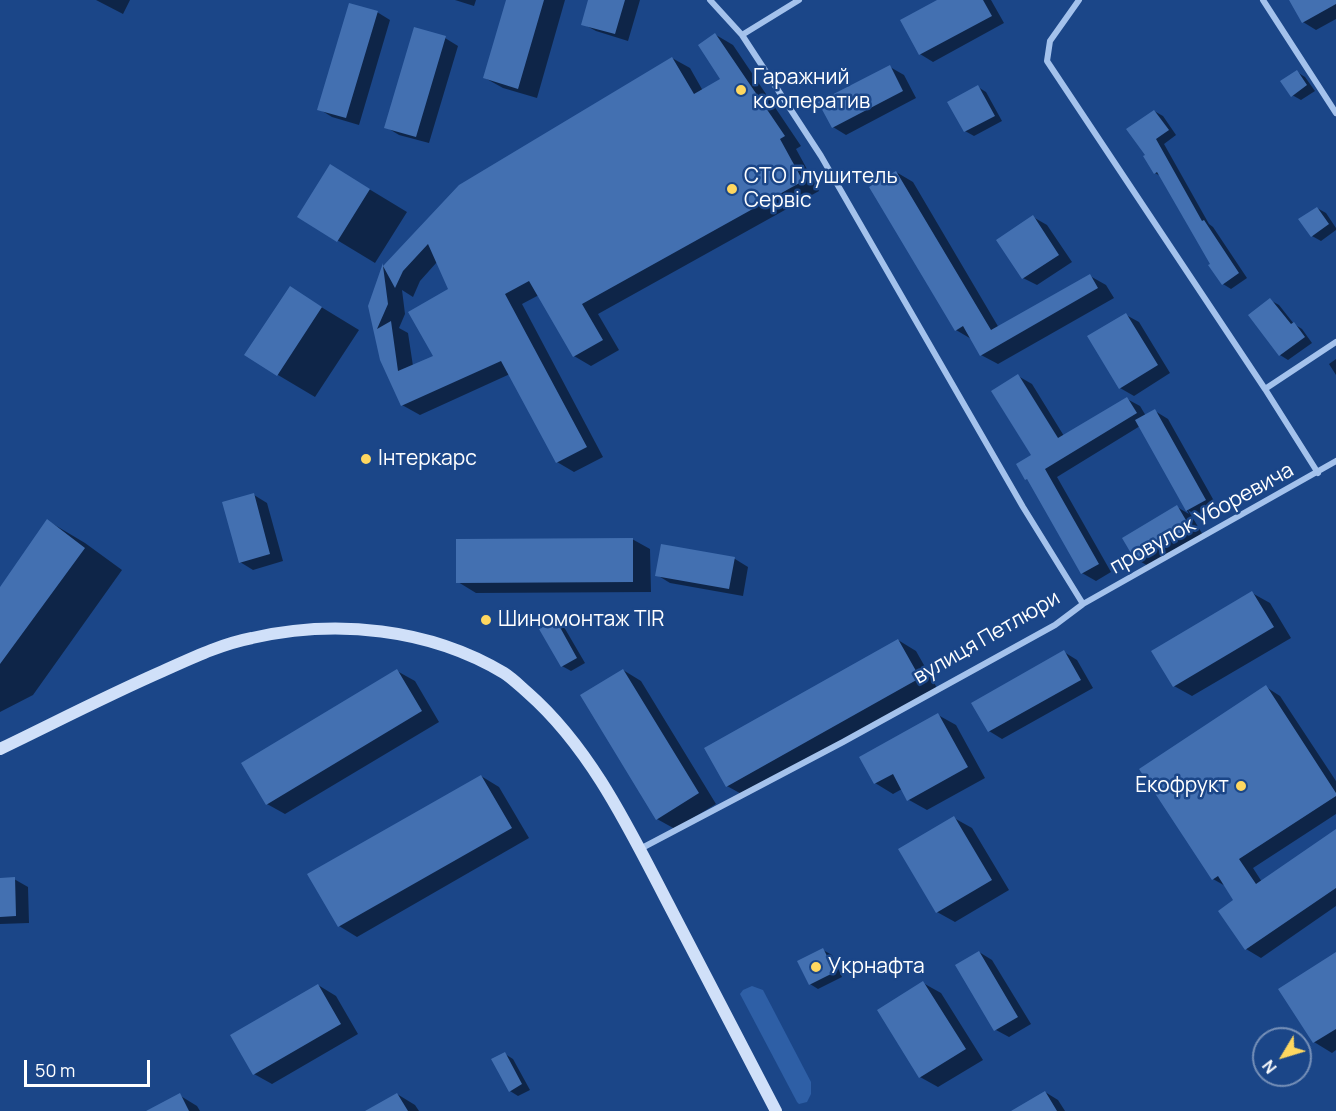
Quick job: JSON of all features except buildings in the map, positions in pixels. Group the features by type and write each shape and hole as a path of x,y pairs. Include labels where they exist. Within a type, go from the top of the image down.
{"main road":[{"path":"0,749 207,651 251,638 290,632 336,629 372,630 416,637 456,649 505,674 539,703 564,730 597,776 639,849 776,1111"}],"street":[{"name":"вулиця Петлюри","path":"639,849 843,742 1055,625 1083,604 1023,507 821,156 741,35 710,0"},
{"path":"741,35 799,0"},
{"path":"1078,0 1050,41 1047,61 1265,389 1318,473"},
{"path":"1263,0 1336,113"},
{"path":"1265,389 1336,342"},
{"name":"провулок Уборевича","path":"1083,604 1336,461"}],"shaded area":[{"path":"752,986 763,990 811,1082 811,1094 807,1102 799,1104 797,1102 740,994"}],"place":[{"name":"Гаражний кооператив","path":"741,90"},
{"name":"СТО Глушитель Сервіс","path":"732,189"},
{"name":"Інтеркарс","path":"366,459"},
{"name":"Шиномонтаж TIR","path":"486,620"},
{"name":"Екофрукт","path":"1241,786"},
{"name":"Укрнафта","path":"816,967"}]}
